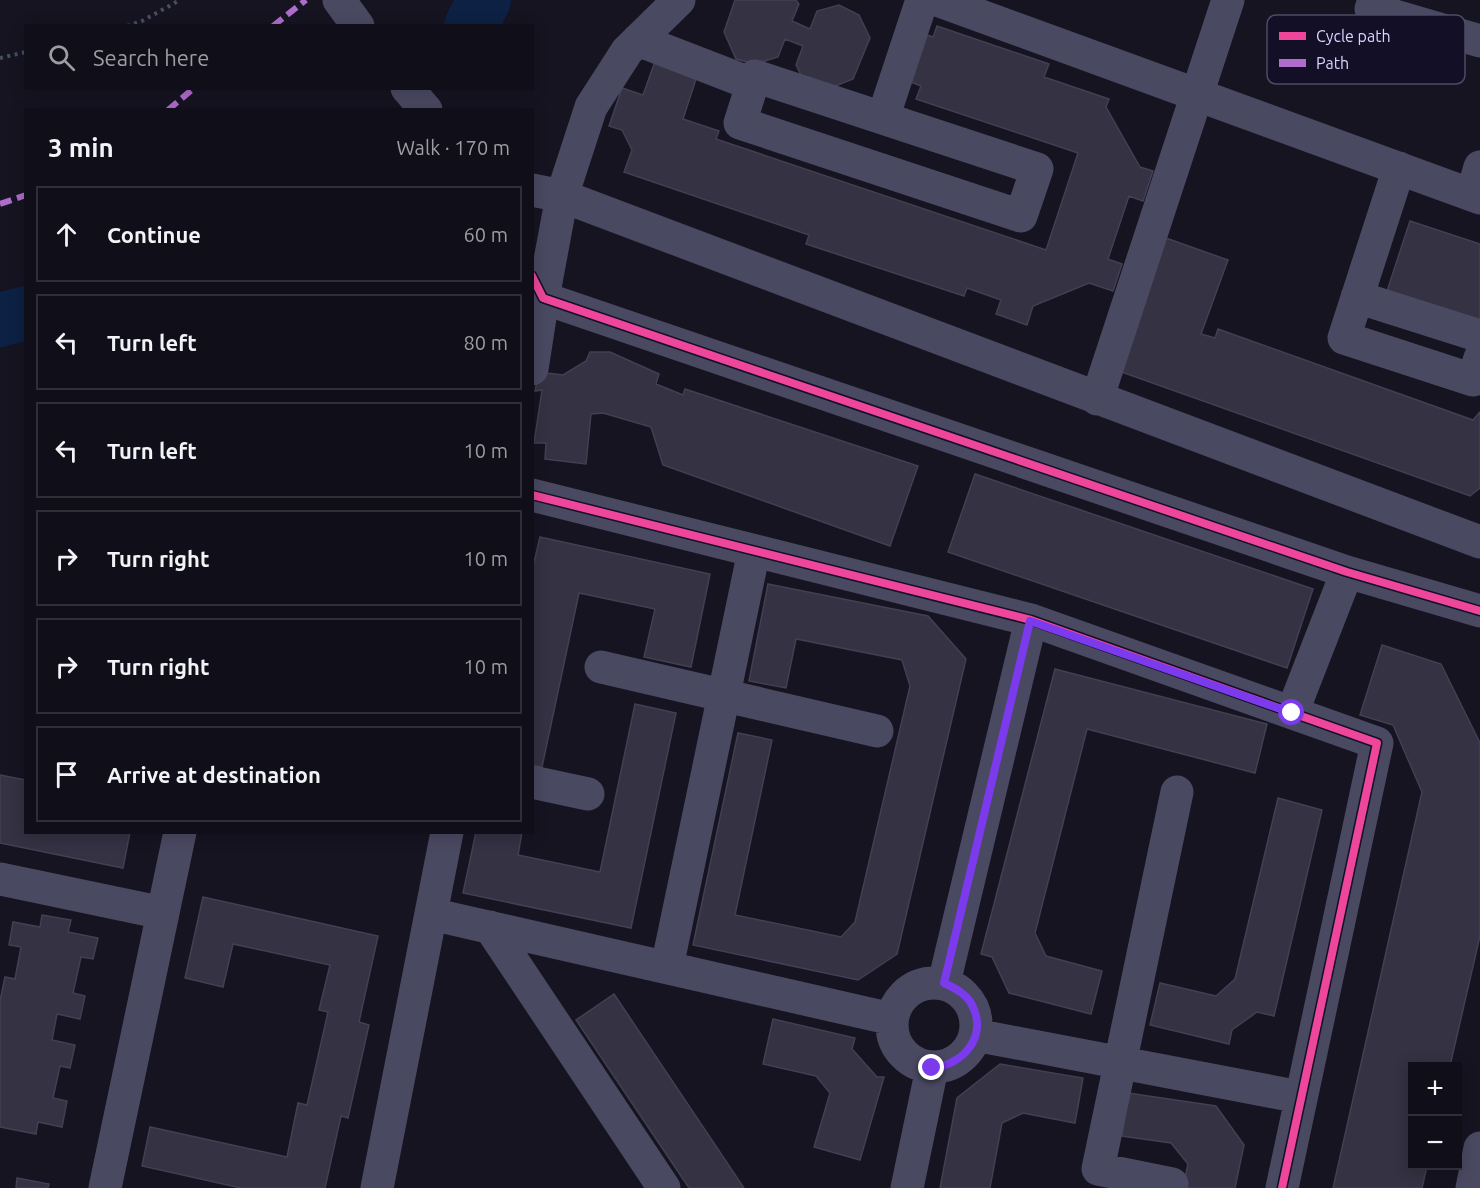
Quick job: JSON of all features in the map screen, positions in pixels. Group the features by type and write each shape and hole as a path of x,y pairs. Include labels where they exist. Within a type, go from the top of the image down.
{"street":[{"path":"339,0 357,24"},
{"path":"534,342 547,193 591,107 627,51 679,0"},
{"path":"883,118 922,0"},
{"path":"937,0 1399,168 1477,186"},
{"path":"1097,399 1228,0"},
{"path":"1374,0 1371,9 1391,15"},
{"path":"1465,37 1480,41"},
{"path":"638,40 752,84"},
{"path":"755,76 883,118 1037,169 1021,216 740,123 755,76"},
{"path":"409,90 424,108"},
{"path":"1399,168 1344,338 1473,380 1480,358"},
{"path":"547,193 1480,542"},
{"path":"538,287 1347,572 1480,611"},
{"path":"1357,297 1480,336"},
{"path":"534,496 1030,621 1377,743 1282,1188"},
{"path":"667,967 754,551"},
{"path":"1292,713 1347,572"},
{"path":"944,983 1030,621"},
{"path":"601,667 877,731"},
{"path":"534,782 588,794"},
{"path":"1171,1188 1172,1184 1098,1169 1178,792"},
{"path":"105,1188 180,834"},
{"path":"377,1188 447,834"},
{"path":"0,879 163,913"},
{"path":"431,914 892,1019"},
{"path":"490,927 664,1188"},
{"path":"944,983 959,991 970,1003 976,1018 975,1035 971,1046 955,1062 944,1067 932,1068 918,1065 897,1046 892,1033 895,1007 910,990 921,984 944,983"},
{"path":"975,1035 1300,1097"},
{"path":"907,1188 932,1068"},
{"path":"1472,1188 1480,1148"}],"path":[{"path":"133,24 180,0"},
{"path":"0,58 24,52"}],"building":[{"path":"735,0 796,0 799,4 792,21 810,29 817,11 839,5 859,15 870,38 853,79 828,89 804,81 796,65 803,46 785,39 778,57 755,64 736,59 724,32"},
{"path":"937,26 1049,64 1044,77 1109,99 1106,107 1140,167 1153,171 1143,201 1129,196 1108,259 1122,264 1113,291 1089,283 1033,306 1027,325 996,314 1001,300 967,288 964,296 806,244 809,235 624,172 632,150 622,130 609,126 622,88 643,95 657,56 699,70 683,119 719,131 716,139 1046,250 1078,153 916,99 921,86 911,82 927,35 933,37"},
{"path":"1410,221 1480,244 1480,323 1387,291"},
{"path":"1163,237 1228,260 1201,334 1215,338 1218,329 1473,420 1480,412 1480,488 1470,496 1116,370"},
{"path":"590,352 610,352 659,374 656,384 683,395 685,389 918,466 890,546 663,465 651,427 603,413 591,414 586,464 545,459 546,443 534,443 542,390 535,391 539,372 563,375 586,361"},
{"path":"975,474 1313,589 1287,668 948,552"},
{"path":"540,537 710,574 691,667 644,657 655,609 579,593 542,767 534,765 534,562"},
{"path":"768,584 928,616 966,659 897,954 858,980 693,945 738,733 772,740 735,915 841,937 855,922 910,686 902,660 796,639 786,688 749,681"},
{"path":"1382,645 1441,664 1480,743 1480,936 1451,1062 1408,1062 1408,1170 1426,1170 1422,1188 1333,1188 1422,792 1393,725 1360,715"},
{"path":"1055,669 1267,724 1255,773 1087,729 1035,933 1046,956 1102,971 1091,1014 1009,993 992,957 981,954"},
{"path":"635,704 676,713 631,928 463,893 476,834 522,834 518,855 600,872"},
{"path":"0,775 24,780 24,834 130,834 123,868 0,843"},
{"path":"1278,798 1322,810 1274,1016 1257,1012 1232,1030 1229,1044 1150,1025 1160,983 1216,996 1235,979"},
{"path":"203,897 378,936 359,1022 369,1025 348,1118 341,1116 325,1188 241,1188 142,1166 150,1127 287,1157 298,1103 307,1105 328,1012 319,1010 330,965 233,944 223,987 185,978"},
{"path":"42,915 71,920 68,932 98,938 93,959 81,957 73,993 85,996 80,1019 57,1014 52,1040 75,1045 70,1068 60,1066 53,1098 67,1101 62,1127 38,1122 36,1134 0,1127 0,1001 5,977 15,979 21,947 9,945 13,922 40,927"},
{"path":"614,994 744,1188 689,1188 576,1020"},
{"path":"773,1019 855,1038 852,1049 877,1077 884,1077 860,1160 814,1147 830,1093 816,1076 763,1064"},
{"path":"1000,1064 1083,1078 1075,1123 1023,1113 1002,1123 990,1188 940,1188 957,1098"},
{"path":"1128,1093 1216,1106 1244,1145 1235,1188 1183,1188 1188,1164 1171,1143 1122,1136"},
{"path":"17,1178 49,1184 48,1188 16,1188"}],"waterway":[{"path":"472,24 484,0"},
{"path":"0,320 24,314"}],"marked path":[{"path":"276,24 306,0"},
{"path":"170,108 192,90"},
{"path":"0,204 24,196"}],"cycle path":[{"path":"534,280 543,298 1347,572 1480,611"},
{"path":"534,496 1031,620 1377,743 1282,1188"}],"route":[{"path":"932,1068 944,1067 955,1062 971,1046 975,1035 976,1018 970,1003 959,991 944,983 1030,621 1292,713"}]}
